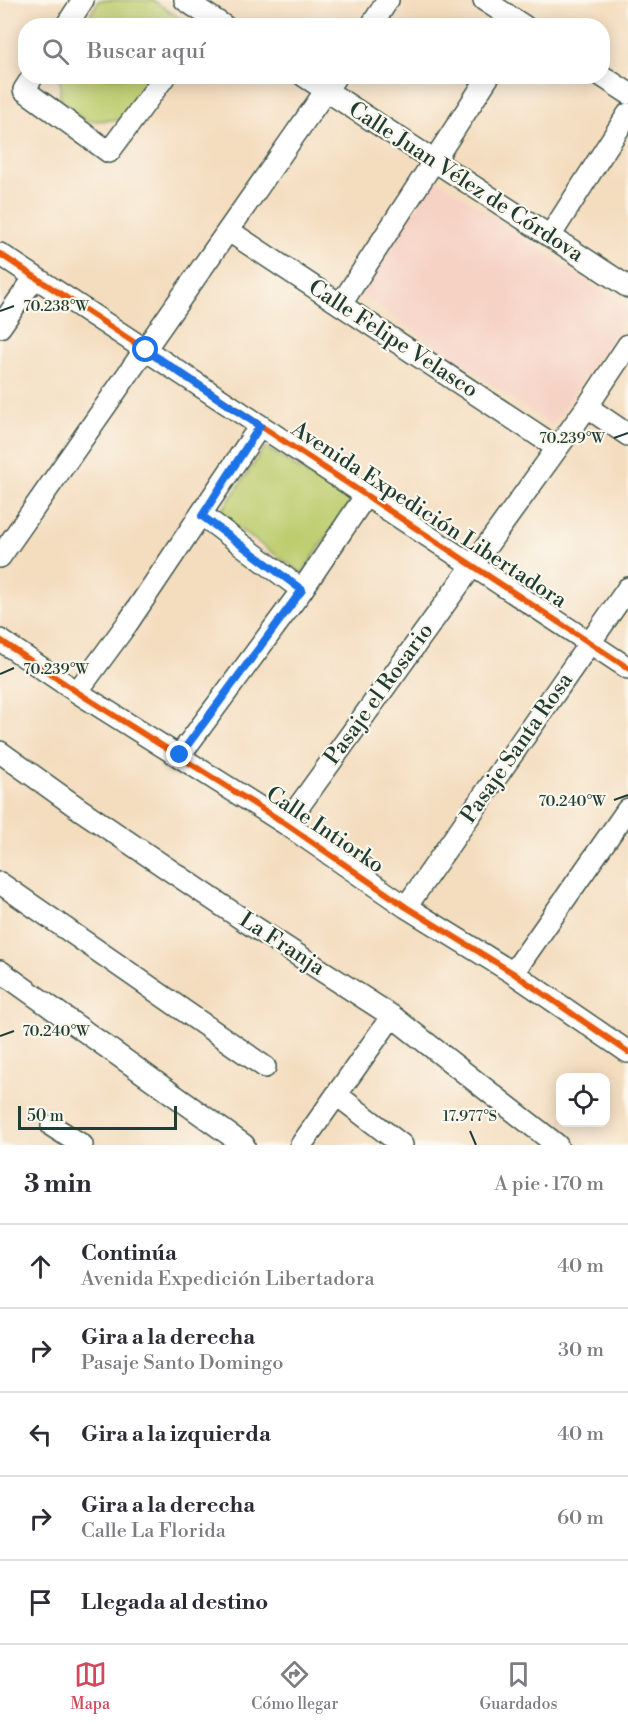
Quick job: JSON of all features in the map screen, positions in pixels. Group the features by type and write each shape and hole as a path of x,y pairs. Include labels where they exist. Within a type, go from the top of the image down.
{"street":[{"path":"71,18 83,0"},
{"path":"185,0 215,17"},
{"path":"376,18 388,0"},
{"path":"484,0 511,18"},
{"path":"610,81 628,93"},
{"path":"28,84 24,90 109,152 159,84"},
{"path":"0,557 332,84"},
{"name":"Calle Juan Vélez de Córdova","path":"332,84 435,162 628,287"},
{"path":"341,304 484,84"},
{"path":"550,236 628,114"},
{"name":"Calle Felipe Velasco","path":"229,231 556,447"},
{"name":"Avenida Expedición Libertadora","path":"0,254 628,668"},
{"path":"0,327 35,277"},
{"name":"Pasaje el Rosario","path":"286,824 587,407 628,345"},
{"path":"587,407 628,435"},
{"path":"77,692 202,516 260,426"},
{"path":"180,755 302,590 366,495"},
{"path":"202,516 302,590"},
{"name":"Pasaje Santa Rosa","path":"406,907 628,588"},
{"name":"Calle Intiorko","path":"0,639 77,692 286,824 406,907 513,973 628,1052"},
{"name":"La Franja","path":"0,752 236,914 392,1016 557,1145"},
{"path":"513,973 628,809"},
{"path":"0,883 265,1067"},
{"path":"0,971 244,1145"},
{"path":"301,1145 392,1016"},
{"path":"337,1095 402,1145"},
{"path":"52,1125 82,1145"}],"shaded area":[{"path":"436,178 628,309 628,313 552,426 359,293"}],"green space":[{"path":"99,0 153,0 179,18 88,18"},
{"path":"60,84 148,84 120,120 85,121 60,100"},
{"path":"265,447 350,502 302,573 219,515"}],"cycle path":[{"path":"0,254 628,668"},
{"path":"0,640 77,692 286,824 406,907 513,973 628,1052"}],"route":[{"path":"146,350 260,426 202,516 302,590 180,755"}]}
